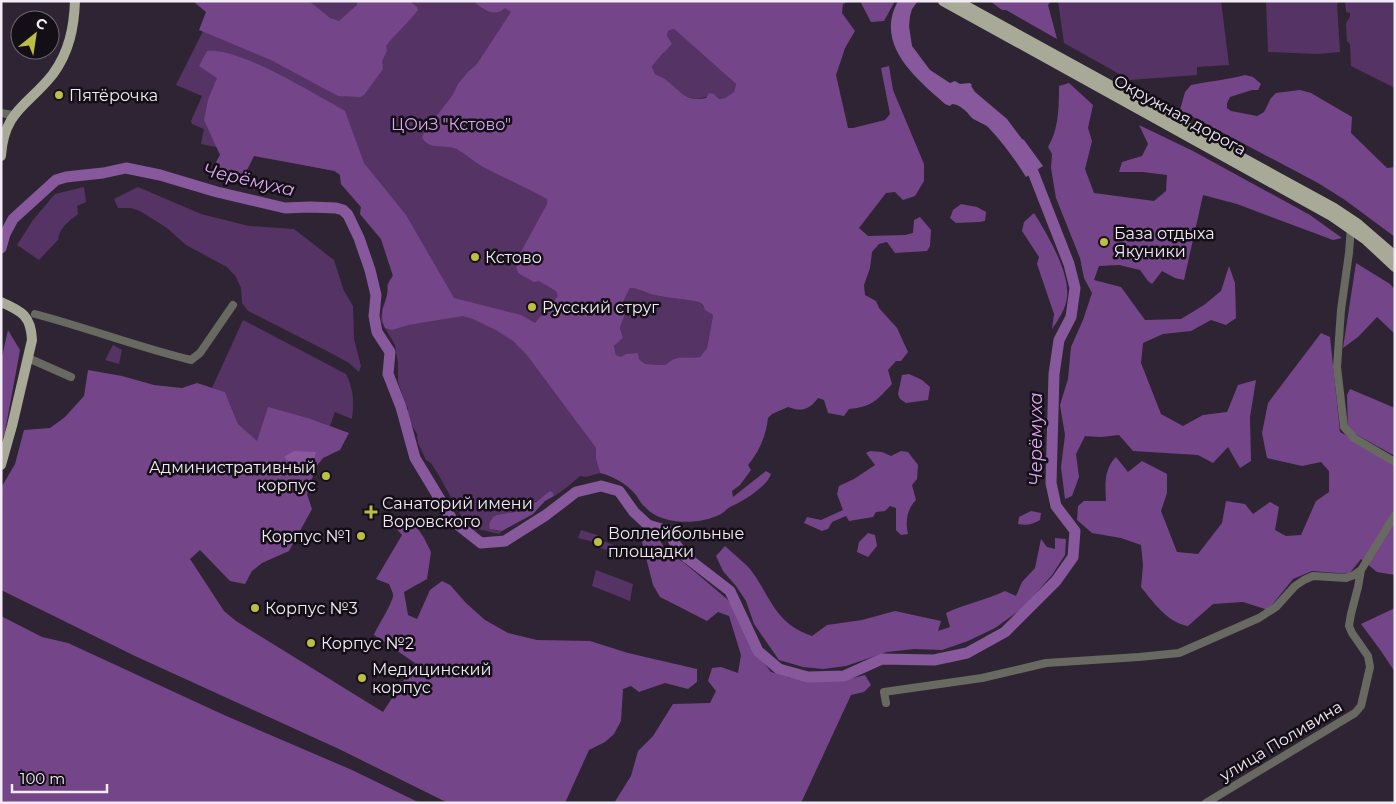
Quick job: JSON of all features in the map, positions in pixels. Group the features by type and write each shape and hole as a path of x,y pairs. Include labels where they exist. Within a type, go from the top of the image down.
{"main road":[{"path":"1,156 4,137 13,116 47,80 63,58 72,34 75,1"},
{"name":"Окружная дорога","path":"950,3 1320,200 1351,224 1395,267"},
{"name":"Окружная дорога","path":"1351,224 1371,234 1395,256"},
{"path":"1,302 24,314 29,322 32,340 1,465"}],"street":[{"path":"1,113 13,116"},
{"path":"1351,224 1341,310 1337,368 1344,427 1354,438 1395,462"},
{"path":"35,314 88,329 150,350 191,360 200,352 233,304"},
{"path":"28,358 71,376"},
{"path":"886,703 884,692 982,678 1046,663 1180,653 1259,618 1276,607 1295,586 1304,580 1313,576 1346,578 1354,575 1361,570 1395,514"},
{"name":"улица Поливина","path":"1206,803 1355,712 1361,706 1370,667 1368,656 1349,626 1361,570"}],"green space":[{"name":"ЦОиЗ \"Кстово\"","path":"288,1 525,1 567,81 559,397 596,448 596,459 600,473 586,477 580,476 554,496 553,493 543,496 528,505 525,511 493,517 489,524 493,530 502,531 499,534 478,529 475,531 461,515 431,463 426,460 418,443 417,434 408,419 408,408 398,382 398,363 395,345 381,321 382,309 388,294 387,285 393,275 381,239 360,214 361,207 341,184 340,175 334,171 201,144 204,129 192,124 191,121 202,96 176,85 204,29"},
{"path":"309,1 330,18 339,21 357,5 357,1 410,1 418,10 386,46 387,51 382,61 383,69 364,95 360,97 338,96 271,60 199,30 206,12 194,2"},
{"path":"473,1 850,1 843,4 842,13 855,31 845,48 836,75 848,128 885,120 890,114 881,68 889,66 893,90 924,164 924,181 915,196 903,200 895,192 886,193 859,228 868,236 905,235 913,233 914,220 920,217 931,230 930,246 927,251 895,253 887,242 879,244 872,252 870,268 864,285 865,295 876,301 879,308 897,328 908,352 901,361 896,361 888,370 892,384 874,402 863,407 849,409 844,416 828,413 824,400 818,398 805,409 788,407 772,414 768,418 766,431 761,443 748,465 751,470 740,485 732,491 733,497 766,471 771,474 769,479 754,494 721,514 692,522 661,518 644,506 624,484 615,478 600,473 596,459 596,448 527,355 513,341 496,330 463,316 408,325 392,330 385,328 382,319 383,312 389,284 393,276 381,239 360,214 361,207 341,184 340,175 335,171 254,156 245,174 222,171 216,162 220,155 204,120 208,100 217,78 199,66 207,51 220,51 256,64 345,111 364,163 406,215 454,298 521,315 535,323 558,296 556,291 539,281 534,282 518,273 515,263 547,204 547,199 483,167 457,149 433,146 428,144 422,137 452,96 458,84 477,64 511,12 505,8 497,12 489,11","holes":["674,29 736,84 734,92 725,98 719,99 714,94 709,93 706,98 688,97 683,95 665,79 655,74 652,67 672,44 667,36 668,31","630,288 654,295 699,302 703,305 705,310 713,315 707,348 700,357 677,358 665,365 645,364 639,359 638,353 626,354 621,357 616,355 614,346 623,338 620,328 625,314 623,302"]},
{"path":"860,1 895,1 884,21 871,22"},
{"path":"990,1 1051,1 1048,5 1057,39 1006,10 1002,10"},
{"path":"1058,1 1221,1 1229,65 1197,67 1197,75 1130,80 1064,43"},
{"path":"1266,1 1339,1 1337,5 1340,52 1317,54 1268,52"},
{"path":"1345,1 1395,1 1395,88 1351,66 1350,44 1347,41 1346,23 1350,13 1346,12"},
{"path":"674,29 736,84 734,92 725,98 718,99 714,94 703,98 688,97 655,74 652,67 657,58 663,54 668,31"},
{"path":"1245,75 1253,77 1261,84 1258,90 1230,97 1227,108 1231,111 1257,116 1264,112 1271,98 1276,93 1300,90 1311,93 1352,117 1351,133 1387,168 1395,167 1395,237 1345,200 1318,183 1180,110 1185,92 1191,85"},
{"path":"1069,83 1093,105 1088,128 1092,141 1085,169 1094,193 1154,201 1166,191 1167,175 1119,172 1122,162 1142,156 1148,144 1139,125 1193,151 1310,215 1342,238 1333,240 1237,204 1203,195 1184,280 1175,278 1162,271 1152,284 1140,270 1119,265 1099,266 1094,280 1121,287 1145,320 1181,319 1204,305 1221,291 1229,266 1235,283 1236,318 1226,325 1211,320 1191,331 1163,334 1143,343 1141,363 1161,414 1183,426 1203,415 1227,412 1238,385 1256,380 1250,417 1251,461 1240,468 1228,447 1213,463 1198,455 1133,451 1119,435 1085,436 1076,454 1079,477 1072,496 1065,499 1061,467 1065,435 1060,405 1068,379 1071,347 1092,293 1084,278 1080,258 1056,198 1051,168 1052,154 1048,147 1056,125 1059,86"},
{"path":"84,187 86,202 77,206 78,214 65,225 60,232 58,240 39,260 17,245 33,220 55,194"},
{"path":"138,187 201,214 249,226 294,229 334,260 344,291 353,306 354,339 361,366 359,372 349,363 248,311 242,303 241,288 236,277 227,267 186,245 167,228 140,211 131,208 118,208 114,199"},
{"path":"961,204 977,207 986,212 985,221 956,223 950,218 953,210"},
{"path":"1034,213 1056,253 1067,287 1065,306 1052,329 1054,314 1037,264 1039,257 1022,231 1024,222"},
{"path":"1356,263 1390,284 1395,290 1395,334 1377,317 1358,337 1343,348"},
{"path":"630,288 654,295 699,302 713,315 707,348 700,357 677,359 665,365 645,364 639,359 616,355 614,346 623,338 620,328 625,314 623,302"},
{"path":"243,320 346,374 353,396 352,419 335,412 330,426 311,419 257,442 238,424 225,392 212,388"},
{"path":"8,330 20,350 5,432 1,443 1,361"},
{"path":"1321,333 1330,337 1340,432 1395,462 1395,575 1377,572 1361,559 1349,574 1312,571 1293,579 1268,610 1243,602 1213,604 1188,626 1174,621 1162,611 1141,587 1143,565 1141,545 1121,538 1092,533 1077,520 1078,506 1084,501 1106,501 1107,472 1116,457 1128,472 1142,461 1167,474 1167,493 1161,511 1177,552 1198,554 1222,523 1226,501 1245,504 1253,514 1270,502 1279,507 1275,530 1286,536 1301,535 1316,501 1329,492 1329,471 1321,462 1302,466 1267,458 1262,433 1268,403"},
{"path":"113,345 122,350 119,364 105,360"},
{"path":"88,370 122,376 154,385 182,388 197,383 225,392 238,424 257,441 268,407 311,419 349,433 340,450 323,458 316,467 307,494 312,509 289,551 262,563 252,571 245,584 230,581 200,550 190,559 224,611 236,621 383,712 415,663 374,635 393,598 389,584 376,579 402,535 395,527 409,515 431,552 427,579 404,592 408,615 417,619 430,590 442,581 450,585 485,620 508,633 537,640 590,641 628,653 697,669 697,682 688,689 665,683 639,692 631,686 623,689 621,721 614,734 605,742 589,750 565,803 448,803 339,749 135,656 1,590 1,488 15,464 24,430 50,428 65,417 84,396"},
{"path":"909,374 922,380 930,387 928,400 906,403 900,399 898,394 902,375"},
{"path":"1350,389 1395,408 1395,456 1348,430 1347,395"},
{"path":"870,451 882,452 891,456 901,451 908,452 918,465 917,479 912,485 916,500 911,507 907,520 908,534 901,535 896,530 896,508 890,506 885,511 876,512 873,517 849,521 846,516 832,522 828,529 822,531 804,523 807,517 821,520 843,510 837,494 839,486 854,479 875,465 866,453"},
{"path":"550,491 554,496 545,501 533,514 502,531 490,529 489,524 493,517 525,511 527,505 536,502"},
{"path":"1031,511 1041,513 1040,520 1030,524 1018,524 1019,517"},
{"path":"643,529 658,536 666,552 683,562 727,599 735,609 753,649 771,672 791,678 827,680 849,679 865,675 871,685 864,692 851,695 801,803 614,803 631,776 638,751 653,736 673,704 710,703 716,691 708,681 712,668 721,667 738,673 741,655 729,616 718,612 707,621 660,597 653,585 640,534"},
{"name":"Воллейбольные площадки","path":"581,530 597,535 603,541 619,547 616,554 601,548 594,542 578,538"},
{"path":"868,533 875,535 877,546 868,557 857,552 859,542"},
{"path":"1055,538 1066,539 1065,555 1052,575 1023,608 995,628 968,641 942,650 914,649 887,652 846,666 823,669 803,667 779,660 754,624 746,601 723,571 716,556 725,546 750,569 783,618 790,625 812,636 827,625 862,620 895,611 941,621 938,631 950,627 946,613 1005,591 1016,596 1022,582 1035,568 1041,539 1047,547 1055,549"},
{"path":"596,570 633,584 630,601 592,586"},
{"path":"1395,608 1395,672 1361,624"},
{"path":"1,616 42,637 68,643 224,715 352,770 420,803 1,803"}],"shaded area":[{"path":"898,1 918,1 912,9 910,16 909,26 912,46 930,70 950,83 955,81 960,84 970,83 975,92 1007,119 1043,166 1026,177 988,127 973,118 961,107 945,104 911,72 895,46 891,32 892,17"},
{"path":"294,451 316,452 313,462 306,468 293,465 284,457"}],"waterway":[{"name":"Черёмуха","path":"1,248 5,234 13,219 56,180 126,168 160,175 217,192 285,208 310,207 343,210 348,215 359,238 370,270 376,295 374,316 377,332 390,352 388,374 401,407 415,458 453,521 481,543 505,541 546,515 576,492 601,486 619,491 634,512 648,525 668,531 686,557 730,591 758,651 779,669 808,677 844,676 882,659 934,660 967,653 1005,632 1056,581 1073,557 1075,531 1056,506 1051,483 1054,374 1059,340 1071,317 1075,288 1069,264 1033,172 1026,160"}],"place":[{"name":"Пятёрочка","path":"59,95"},
{"name":"База отдыха Якуники","path":"1104,242"},
{"name":"Кстово","path":"475,257"},
{"name":"Русский струг","path":"532,307"},
{"name":"Административный корпус","path":"326,476"},
{"name":"Санаторий имени Воровского","path":"371,512"},
{"name":"Корпус №1","path":"361,536"},
{"name":"Воллейбольные площадки","path":"598,542"},
{"name":"Корпус №3","path":"255,608"},
{"name":"Корпус №2","path":"311,643"},
{"name":"Медицинский корпус","path":"362,678"}]}
